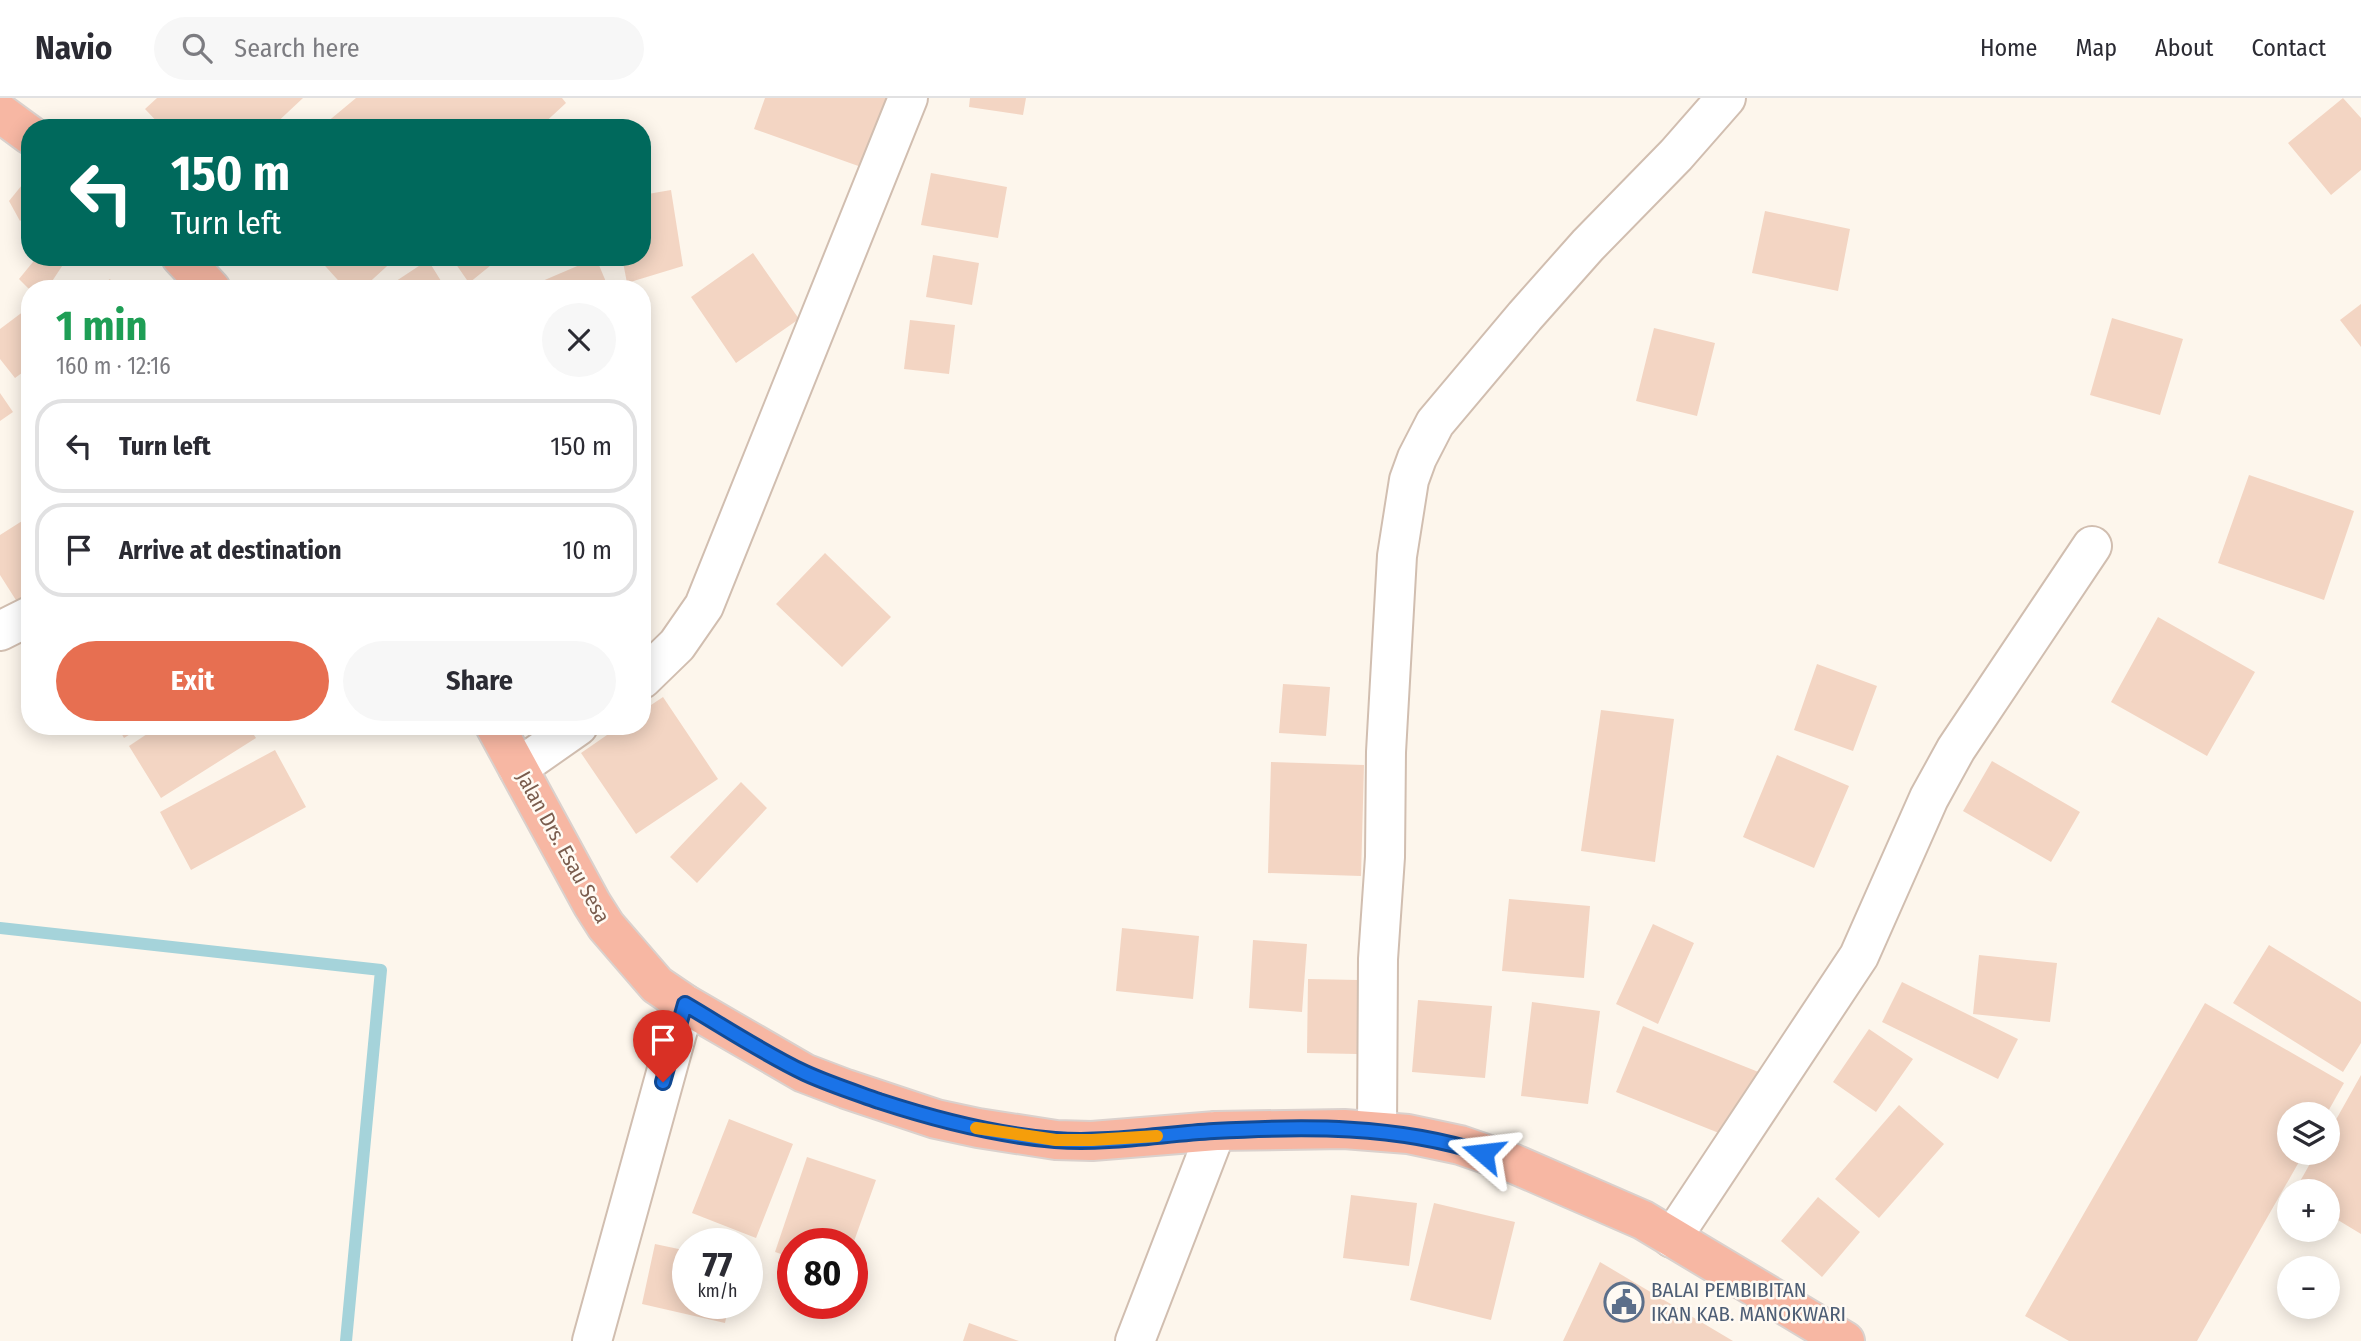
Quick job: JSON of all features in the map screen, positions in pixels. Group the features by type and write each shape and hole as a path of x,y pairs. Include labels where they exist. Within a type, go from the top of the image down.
{"highway":[{"path":"0,113 21,128"},
{"path":"189,266 203,280"},
{"name":"Jalan Drs. Esau Sesa","path":"500,735 606,926 657,985 804,1073 936,1119 1056,1140 1216,1131 1344,1129 1430,1138 1512,1163 1643,1220 1845,1341"}],"street":[{"path":"651,670 677,645 704,606 908,98"},
{"path":"1377,1131 1378,959 1385,857 1386,752 1397,556 1409,480 1435,423 1561,275 1676,155 1726,98"},
{"path":"1672,1238 1859,956 1930,798 1956,749 2092,546"},
{"path":"0,631 21,620"},
{"path":"518,768 565,735"},
{"path":"592,1341 685,1004"},
{"path":"1135,1341 1216,1131"}],"building":[{"path":"157,98 303,98 281,119 154,119 145,109"},
{"path":"356,98 562,98 566,103 549,119 331,119"},
{"path":"765,98 889,98 864,168 754,129"},
{"path":"970,98 1026,98 1023,115 969,107"},
{"path":"2343,98 2361,118 2361,170 2331,195 2288,143"},
{"path":"931,173 1007,187 998,238 921,225"},
{"path":"21,186 20,221 9,201"},
{"path":"671,190 683,266 637,280 626,280 624,266 651,266 651,193"},
{"path":"1765,211 1850,229 1838,291 1752,273"},
{"path":"753,253 799,319 736,363 691,297"},
{"path":"933,255 979,263 972,305 926,297"},
{"path":"30,266 62,266 53,280 19,279"},
{"path":"325,266 387,266 372,280 338,280"},
{"path":"419,266 432,266 440,280 398,280"},
{"path":"457,266 490,266 473,280 467,280"},
{"path":"577,266 599,266 605,280 545,280"},
{"path":"2361,304 2361,347 2340,320"},
{"path":"21,313 21,374 15,378 0,359 0,329"},
{"path":"2112,318 2183,339 2160,415 2090,395"},
{"path":"910,320 955,325 949,374 904,369"},
{"path":"1654,328 1715,343 1697,416 1636,401"},
{"path":"0,393 13,412 0,421"},
{"path":"2249,475 2354,511 2324,600 2218,563"},
{"path":"21,522 21,608 0,575 0,535"},
{"path":"825,553 891,617 842,667 776,604"},
{"path":"2158,617 2255,672 2207,756 2111,702"},
{"path":"1817,664 1877,686 1853,751 1794,730"},
{"path":"1283,684 1330,687 1326,736 1279,733"},
{"path":"663,697 718,779 636,834 581,753 607,735 651,735 651,705"},
{"path":"1601,710 1674,719 1655,862 1581,851"},
{"path":"146,735 254,735 256,738 161,798 129,746"},
{"path":"275,750 306,807 191,870 160,812"},
{"path":"1777,755 1849,786 1814,868 1743,837"},
{"path":"1992,761 2080,812 2051,862 1963,811"},
{"path":"1271,762 1364,765 1361,876 1268,873"},
{"path":"741,782 767,808 697,883 670,857"},
{"path":"1509,899 1590,906 1584,978 1502,971"},
{"path":"1653,924 1694,943 1658,1024 1616,1004"},
{"path":"1122,928 1199,936 1193,999 1116,991"},
{"path":"1253,940 1307,944 1302,1012 1249,1008"},
{"path":"2269,945 2361,1002 2361,1043 2343,1072 2233,1003"},
{"path":"1979,955 2057,963 2050,1022 1973,1014"},
{"path":"1308,979 1358,980 1357,1054 1307,1053"},
{"path":"1902,982 2018,1039 1998,1079 1882,1022"},
{"path":"1418,1000 1492,1006 1485,1078 1412,1072"},
{"path":"1532,1002 1600,1011 1588,1104 1521,1096"},
{"path":"2205,1003 2344,1083 2333,1102 2277,1102 2277,1165 2297,1165 2289,1179 2277,1179 2277,1200 2197,1341 2069,1341 2025,1316"},
{"path":"1643,1026 1761,1073 1734,1139 1616,1092"},
{"path":"1869,1029 1913,1059 1876,1112 1833,1082"},
{"path":"2361,1075 2361,1234 2340,1221 2340,1179 2301,1179 2309,1165 2340,1165 2340,1113"},
{"path":"1899,1105 1944,1144 1879,1218 1835,1179"},
{"path":"729,1119 793,1144 760,1228 730,1228 692,1213"},
{"path":"807,1157 876,1180 859,1228 783,1228"},
{"path":"1351,1195 1417,1203 1409,1266 1343,1258"},
{"path":"1818,1197 1860,1232 1822,1277 1781,1241"},
{"path":"1434,1203 1515,1222 1491,1320 1410,1300"},
{"path":"655,1244 672,1248 672,1311 642,1304"},
{"name":"BALAI PEMBIBITAN IKAN KAB. MANOKWARI","path":"1600,1262 1733,1341 1563,1341"},
{"path":"708,1319 726,1319 725,1323"},
{"path":"969,1323 1019,1341 963,1341"}],"waterway":[{"path":"0,928 381,970 346,1341"}],"slow traffic":[{"path":"976,1128 1056,1140 1157,1136"}],"place":[{"name":"BALAI PEMBIBITAN IKAN KAB. MANOKWARI","path":"1624,1302"}],"route":[{"path":"663,1082 685,1004 804,1073 936,1119 978,1128 1056,1140 1216,1131 1344,1129 1408,1134 1483,1153"}]}
